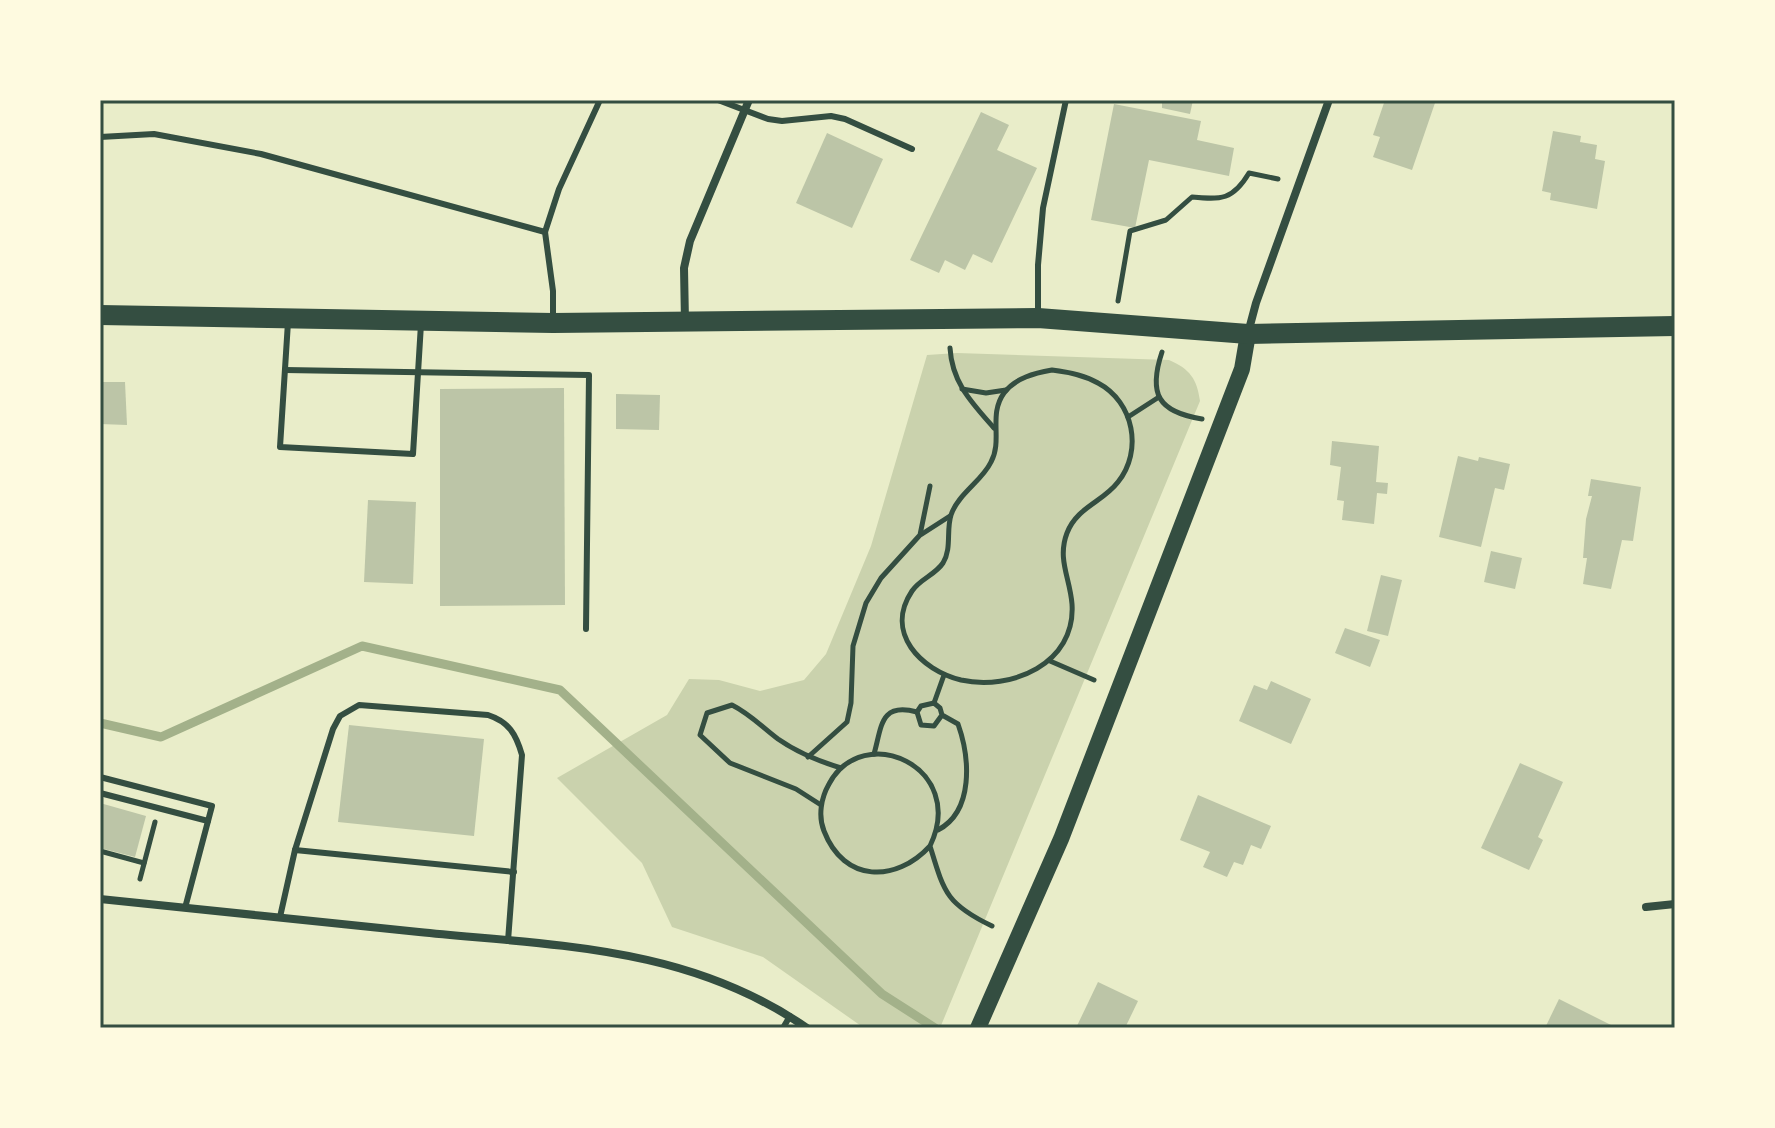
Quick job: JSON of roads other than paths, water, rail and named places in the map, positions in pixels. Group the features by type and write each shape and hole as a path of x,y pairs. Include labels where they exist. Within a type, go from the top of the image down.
{"main road":[{"path":"100,315 553,323 1038,318 1248,334 1675,326"},
{"path":"978,1028 1061,839 1242,369 1248,334"}],"street":[{"path":"685,322 684,268 690,241 749,100"},
{"path":"1248,334 1256,303 1329,100"},
{"path":"100,899 631,954 731,984 767,1002 807,1028"},
{"path":"1646,907 1675,904"}],"lane":[{"path":"553,323 553,291 545,232 559,189 600,100"},
{"path":"718,100 782,121 812,117 845,119 912,149"},
{"path":"1038,318 1038,265 1043,208 1066,100"},
{"path":"100,137 154,134 261,154 545,232"},
{"path":"289,318 280,447 413,454 421,320"},
{"path":"285,370 589,375 586,629"},
{"path":"280,917 295,850 333,729 340,716 359,705 488,715 501,719 510,727 522,755 508,941"},
{"path":"100,777 212,806 185,908"},
{"path":"100,793 208,821"},
{"path":"295,850 514,872"},
{"path":"783,1028 790,1016"}],"waterway":[{"path":"100,723 161,737 362,646 560,690 882,994 935,1028"}]}
